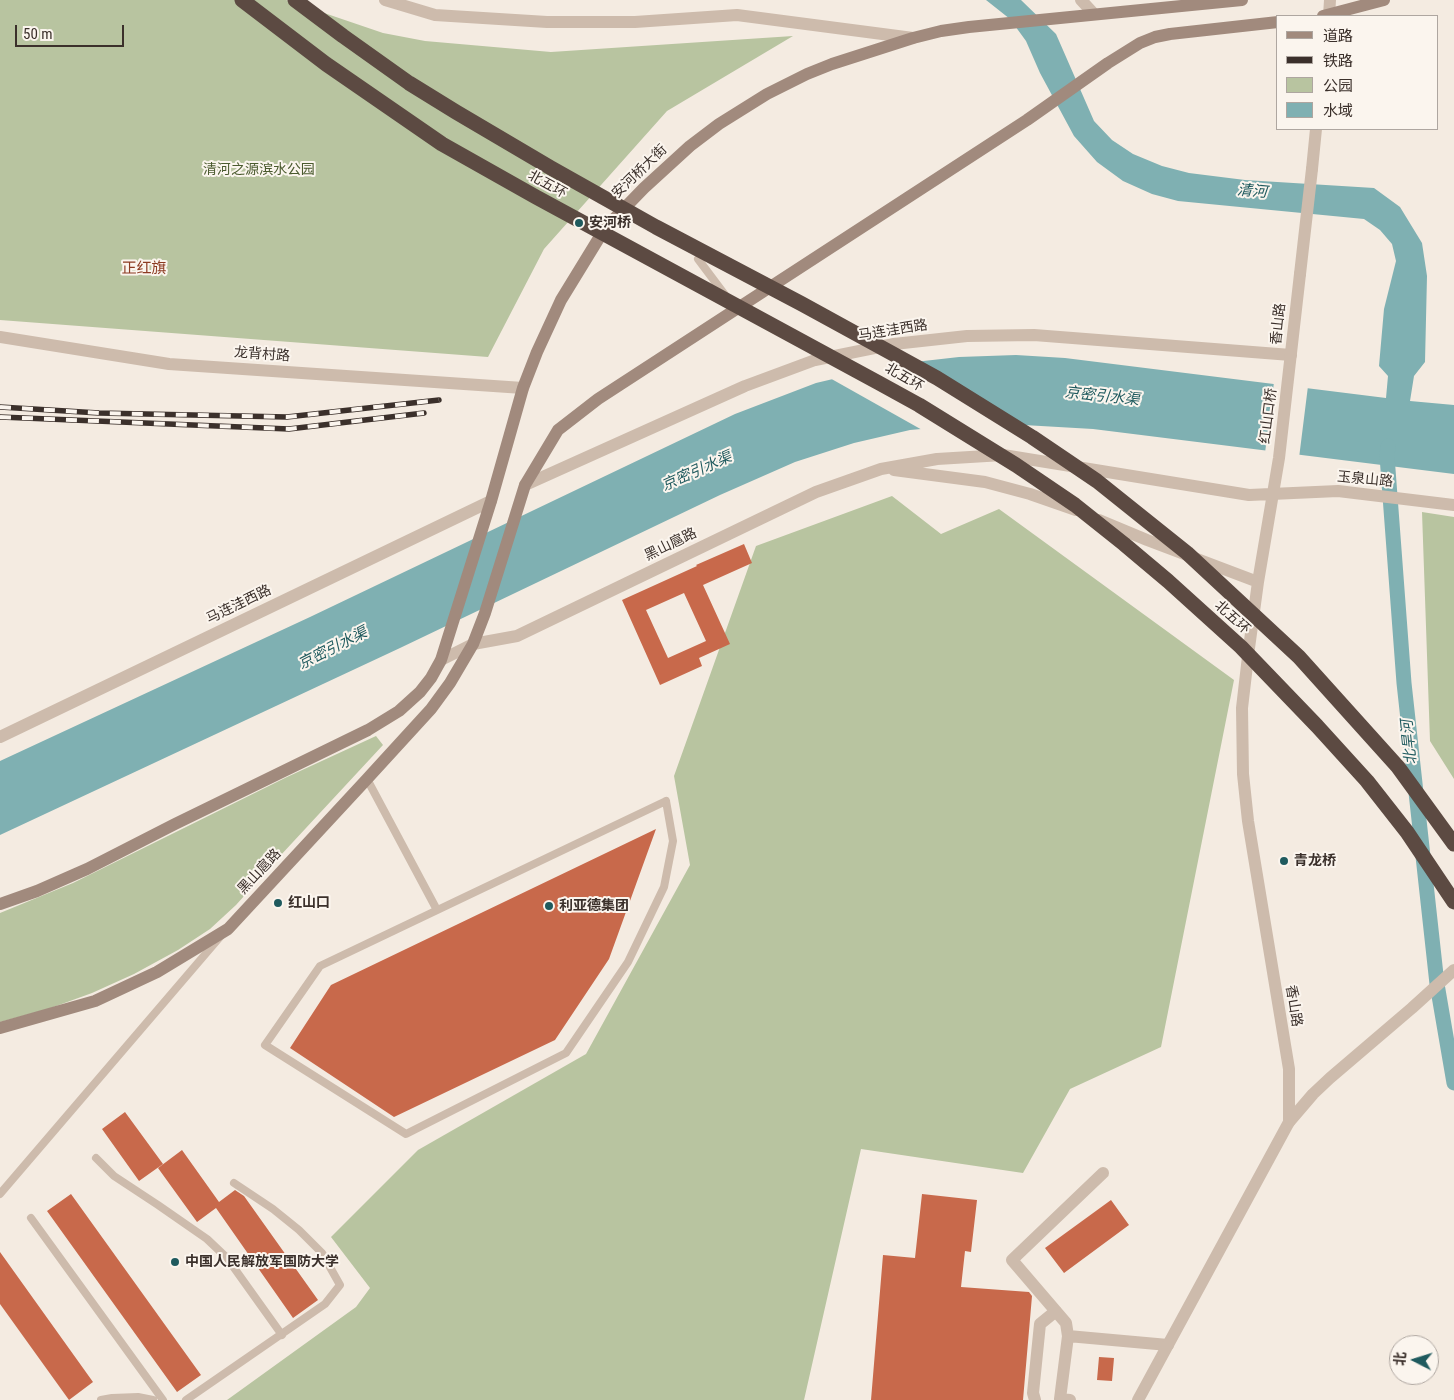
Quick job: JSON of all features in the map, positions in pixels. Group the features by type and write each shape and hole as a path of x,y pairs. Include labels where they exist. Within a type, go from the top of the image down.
{"highway":[{"name":"北五环","path":"242,0 326,64 442,144 887,387 1016,465 1074,505 1168,581 1240,648 1317,726 1367,781 1406,832 1454,902"},
{"name":"北五环","path":"294,0 409,83 456,112 550,168 656,227 937,378 1032,436 1097,481 1187,553 1299,657 1398,767 1454,844"}],"main road":[{"path":"1094,14 1242,0"},
{"path":"1331,15 1384,0"},
{"name":"安河桥大街","path":"441,660 491,501 523,388 537,352 561,300 599,238 613,220 669,164 719,124 767,94 832,64 913,38 941,32 969,27 1094,14"},
{"path":"526,485 558,430 598,399 1027,120 1140,43 1170,34 1276,22"},
{"name":"黑山扈路","path":"0,1028 96,1001 157,972 228,929 367,780 431,708 450,683 473,644 485,613 526,485"},
{"path":"0,904 45,888 87,869 368,730 399,711 420,692 431,678 441,660"}],"street":[{"path":"385,0 435,15 546,22 635,22 737,15 913,38"},
{"path":"1081,0 1094,14"},
{"path":"1327,15 1330,0"},
{"name":"香山路","path":"1288,378 1316,130"},
{"name":"马连洼西路","path":"526,485 745,386 814,360 894,344 967,336 1034,335 1291,356"},
{"name":"龙背村路","path":"0,337 169,364 523,388"},
{"name":"红山口桥","path":"1273,494 1288,378"},
{"name":"黑山扈路","path":"473,644 517,636 816,492 882,469 937,459 1003,455 1248,495 1273,494"},
{"path":"882,469 986,482 1030,494 1258,582"},
{"name":"玉泉山路","path":"1273,494 1338,492 1454,505"},
{"name":"香山路","path":"1138,1400 1289,1122 1289,1069 1250,830 1243,774 1242,708 1258,582 1273,494"},
{"name":"马连洼西路","path":"0,737 491,501"},
{"path":"441,660 473,644"},
{"path":"1289,1122 1313,1094 1330,1078 1454,970"},
{"path":"1063,1400 1068,1336 1066,1323 1012,1260 1103,1173"},
{"path":"1036,1400 1033,1393 1040,1324 1056,1311"},
{"path":"1068,1336 1168,1345"}],"lane":[{"path":"698,259 736,310"},
{"path":"367,780 437,910"},
{"path":"666,801 673,841 664,887 628,962 566,1053 406,1134 265,1045 320,966 437,910 666,801"},
{"path":"0,1194 228,929"},
{"path":"96,1158 114,1176 207,1239 227,1258 282,1335"},
{"path":"186,1400 325,1304 340,1284 322,1253 299,1230 273,1209 234,1183"},
{"path":"31,1218 163,1400"},
{"path":"102,1400 129,1397 153,1400"}],"green space":[{"name":"清河之源滨水公园","path":"0,0 286,0 383,33 425,41 551,52 793,36 667,111 544,249 488,357 0,320"},
{"path":"892,496 941,534 999,509 1234,680 1161,1047 1070,1089 1023,1173 861,1149 804,1400 227,1400 356,1307 370,1288 331,1237 418,1150 586,1054 690,865 674,776 756,546"},
{"path":"1422,512 1454,517 1454,779 1430,741"},
{"path":"376,736 383,745 236,905 210,929 178,950 134,974 92,993 48,1009 0,1022 0,913 73,883 287,777"}],"water":[{"path":"986,0 1021,0 1056,34 1094,121 1112,140 1133,154 1162,166 1189,173 1245,180 1374,188 1400,207 1422,243 1427,276 1425,362 1414,376 1410,401 1454,405 1454,474 1093,429 989,423 910,430 854,443 795,462 720,495 400,648 0,835 0,761 310,617 735,414 816,383 897,364 959,357 1016,355 1065,358 1386,398 1388,376 1379,366 1384,309 1396,261 1392,244 1380,230 1364,219 1178,201 1152,194 1123,181 1097,162 1074,136 1040,73 1026,41 1010,19"}],"pier":[{"path":"896,362 1029,427 989,425 924,431 828,377"},
{"path":"1274,382 1308,386 1299,458 1265,453"}],"building":[{"path":"744,544 752,563 703,585 730,644 699,658 702,666 660,685 622,600","holes":["684,593 706,641 668,658 646,610"]},
{"path":"656,829 609,959 555,1040 394,1117 290,1048 331,985"},
{"path":"125,1112 163,1164 139,1181 102,1129"},
{"path":"182,1150 219,1202 235,1190 244,1196 318,1300 293,1318 216,1208 197,1222 158,1168"},
{"path":"71,1194 201,1375 177,1392 47,1211"},
{"path":"922,1194 977,1200 971,1252 965,1251 961,1287 1029,1292 1032,1296 1023,1400 871,1400 883,1255 915,1258"},
{"path":"1111,1200 1129,1225 1064,1273 1045,1248"},
{"path":"0,1252 93,1382 69,1400 0,1304"},
{"path":"1099,1357 1114,1358 1112,1381 1097,1380"}],"waterway":[{"name":"北旱河","path":"1388,446 1387,456 1404,683 1437,984 1454,1083"}],"railway":[{"path":"0,407 99,413 287,417 439,400"},
{"path":"0,417 289,429 424,413"}],"place":[{"name":"安河桥","path":"579,223"},
{"name":"青龙桥","path":"1284,861"},
{"name":"红山口","path":"278,903"},
{"name":"利亚德集团","path":"549,906"},
{"name":"中国人民解放军国防大学","path":"175,1262"}],"district":[{"name":"正红旗","path":"144,269"}],"water label":[{"name":"清河","path":"1252,192"},
{"name":"京密引水渠","path":"1102,397"},
{"name":"京密引水渠","path":"697,472"},
{"name":"京密引水渠","path":"333,649"}]}
